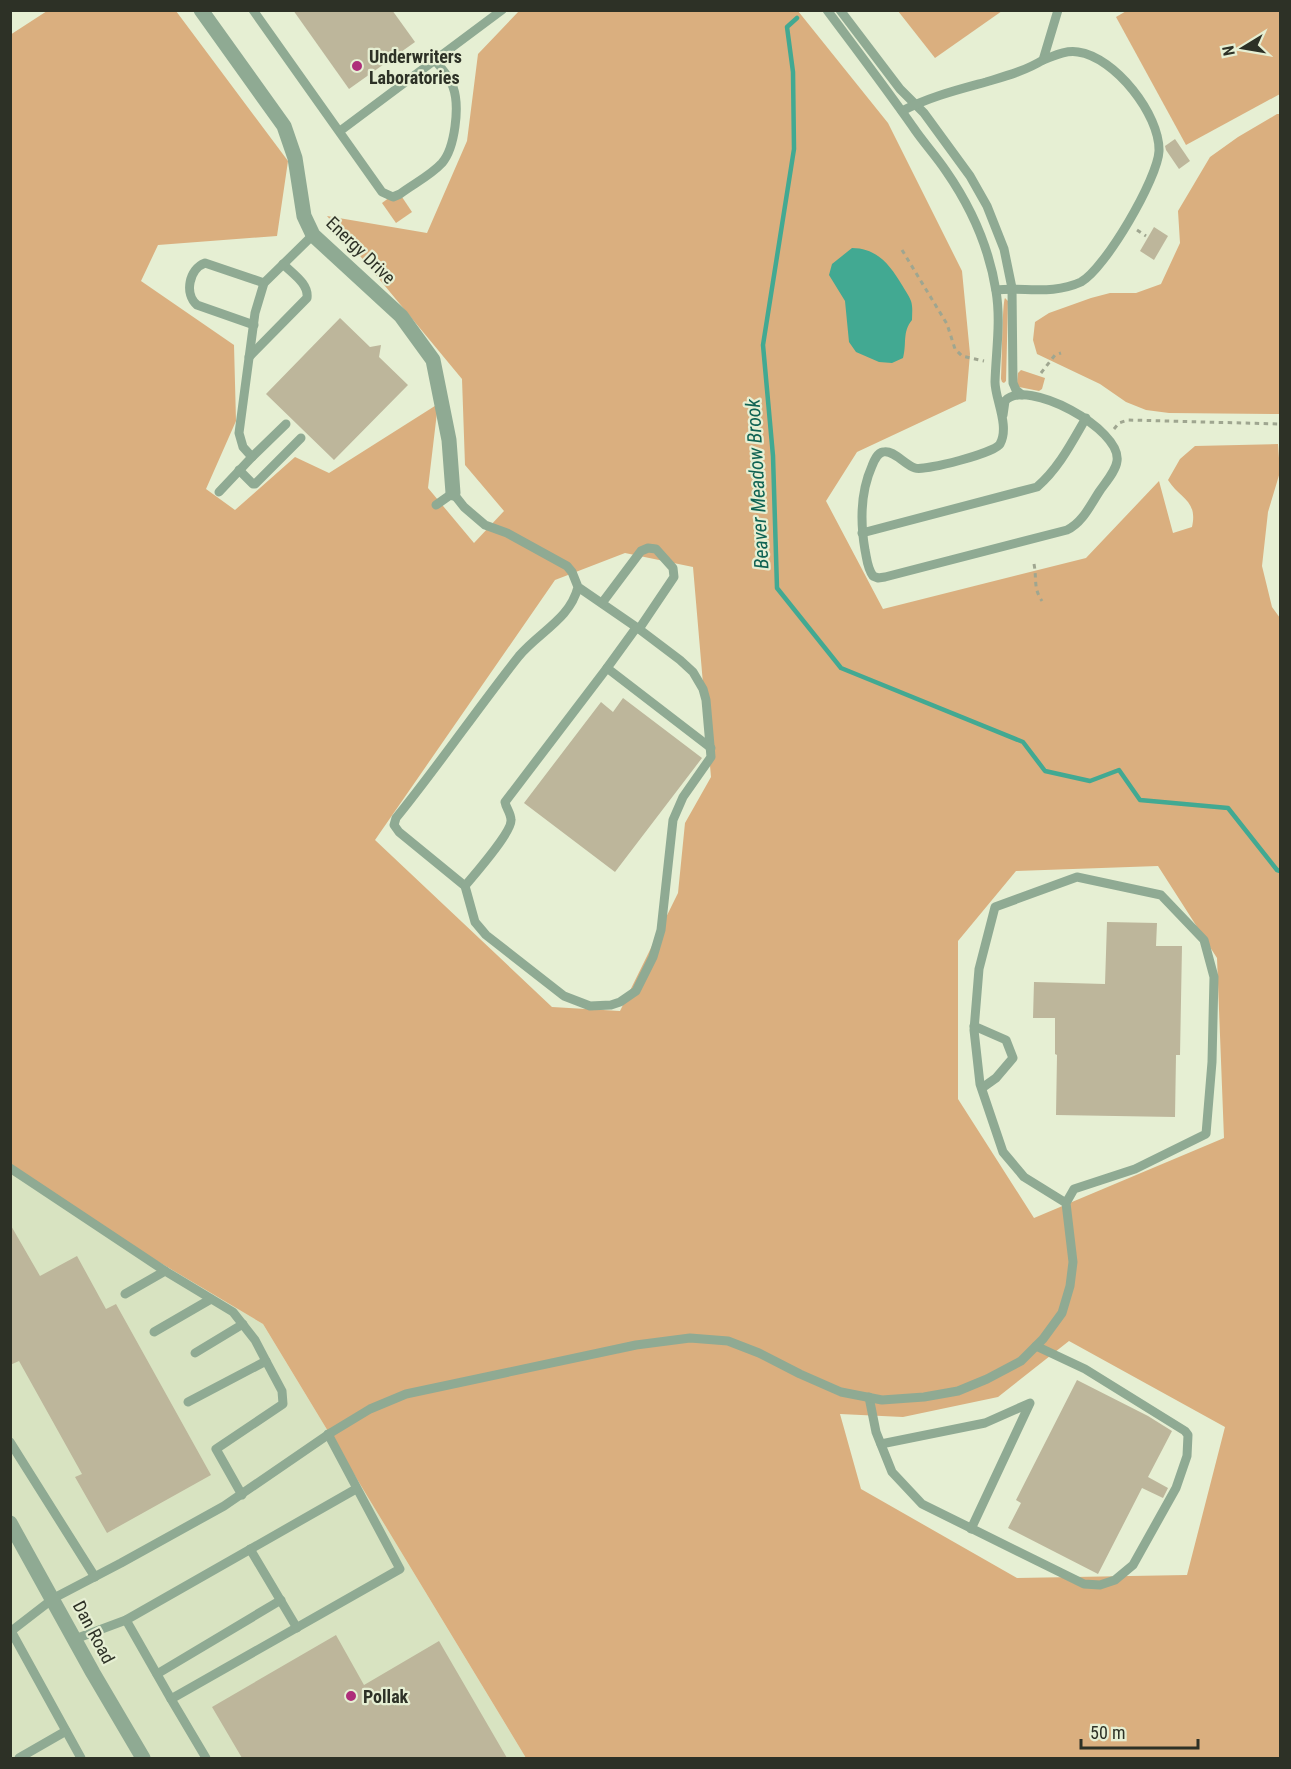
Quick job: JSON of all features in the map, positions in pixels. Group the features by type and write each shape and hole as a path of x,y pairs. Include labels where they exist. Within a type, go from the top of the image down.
{"street":[{"name":"Energy Drive","path":"201,10 284,126 295,161 304,216 313,235 401,316 430,353 436,368 449,440 453,493"},
{"name":"Dan Road","path":"10,1523 143,1758"}],"lane":[{"path":"253,10 385,195 397,196 434,170 443,162 450,150 455,120 453,87 435,60"},
{"path":"340,131 502,10"},
{"path":"827,10 946,171 967,205 988,255 996,290 998,328 995,384 1003,415"},
{"path":"840,10 900,89 916,104 952,150 980,193 1004,249 1012,288 1012,382 1022,395"},
{"path":"1043,60 1058,10"},
{"path":"902,111 925,99 1018,73 1063,52 1074,51 1092,55 1107,63 1128,83 1146,112 1157,138 1159,153 1156,166 1150,183 1111,249 1093,274 1076,284 1055,289 996,290"},
{"path":"252,457 243,447 239,433 255,313 264,283 313,235"},
{"path":"254,325 197,306 192,301 188,290 194,270 205,263 264,283"},
{"path":"249,357 307,298 305,286 284,264"},
{"path":"1013,395 1022,395 1051,400 1086,417 1117,453 1117,464 1082,519 1067,530 878,578 873,576 869,570 862,533 861,510 873,462 880,453 889,452 918,469 986,453 997,448 1001,443 1003,415 1007,399 1013,395"},
{"path":"862,533 1037,487 1048,477 1086,417"},
{"path":"219,492 286,424"},
{"path":"239,470 255,484 302,438"},
{"path":"436,505 453,493 464,507 484,525 507,533 567,566 578,587 680,660 697,678 706,700 711,748 710,761 683,797 673,820 661,930 653,957 636,991 620,1002 598,1007 574,1001 557,991 480,929 475,922 465,886 399,832 395,828 394,821 521,654 565,614 578,587"},
{"path":"465,886 494,850 511,824 505,802 674,577 673,568 656,549 651,547 641,551 602,603"},
{"path":"607,668 711,748"},
{"path":"81,1758 11,1632 54,1598 242,1495 369,1408 406,1394 636,1345 690,1338 728,1341 759,1353 841,1392 882,1400 924,1397 958,1391 1021,1361 1062,1313 1070,1286 1073,1262 1066,1203 1074,1189 1135,1168 1206,1134 1212,1062 1214,977 1204,940 1161,895 1077,877 995,908 978,969 974,1026 981,1088 1003,1152 1024,1177 1066,1203"},
{"path":"974,1026 1006,1040 1013,1058 996,1078 981,1088"},
{"path":"10,1168 165,1271 233,1312 255,1340 282,1391 283,1404 216,1449 242,1495"},
{"path":"125,1294 165,1271"},
{"path":"154,1332 211,1299"},
{"path":"195,1353 243,1324"},
{"path":"869,1397 881,1444 892,1472 922,1504 1084,1584 1100,1585 1115,1580 1133,1564 1176,1488 1187,1456 1188,1435 1085,1369 1036,1346"},
{"path":"188,1402 266,1361"},
{"path":"881,1444 985,1422 1030,1403 971,1529"},
{"path":"171,1699 400,1569 328,1434"},
{"path":"10,1442 94,1577"},
{"path":"75,1638 126,1620 356,1489"},
{"path":"250,1549 297,1628"},
{"path":"157,1674 281,1600"},
{"path":"126,1620 206,1758"},
{"path":"19,1758 66,1731"}],"path":[{"path":"1134,228 1146,236"},
{"path":"902,250 947,324 955,349 962,356 989,362"},
{"path":"1041,373 1055,355 1061,353"},
{"path":"1106,438 1123,421 1281,424"},
{"path":"1035,564 1037,576 1035,591 1042,601"}],"shaded area":[{"path":"1128,10 1280,11 1280,94 1186,145 1116,17"},
{"path":"47,11 176,11 288,161 277,236 158,245 141,281 234,345 236,421 206,489 235,510 295,457 329,473 438,404 428,488 474,543 504,511 465,465 462,379 327,216 427,233 467,141 478,54 519,11 798,11 888,123 962,271 970,354 966,401 857,452 826,501 883,609 1086,558 1159,481 1173,533 1192,527 1193,518 1190,505 1168,480 1180,459 1195,446 1278,444 1280,472 1268,512 1262,566 1272,607 1280,618 1280,1758 526,1758 263,1324 11,1174 10,35","holes":["625,553 693,567 711,777 685,823 678,893 620,1011 552,1007 375,840 555,580","1158,866 1217,958 1224,1138 1034,1218 958,1099 958,941 1016,871","1069,1341 1225,1427 1187,1575 1017,1578 861,1489 840,1414 903,1417 998,1397"]},
{"path":"898,11 1002,11 935,58"},
{"path":"1280,114 1280,414 1169,413 1146,410 1126,402 1100,384 1037,354 1033,340 1035,322 1049,313 1110,293 1136,293 1161,284 1180,243 1178,211 1210,157"},
{"path":"398,191 412,212 396,223 382,203"},
{"path":"1005,298 1008,301 1006,381 1004,383 1001,379"},
{"path":"1021,370 1045,378 1042,389 1039,391 1019,387 1018,373"},
{"path":"11,1174 263,1324 526,1758 11,1758"}],"water":[{"path":"852,248 869,251 882,259 911,301 912,320 906,334 903,358 892,363 879,362 856,352 849,342 845,301 829,275 832,264"}],"building":[{"name":"Underwriters Laboratories","path":"293,10 392,10 415,42 349,89"},
{"path":"1175,139 1190,161 1179,169 1165,146"},
{"path":"1154,227 1168,236 1154,260 1140,251"},
{"path":"340,318 370,347 381,345 379,357 408,385 334,460 266,394"},
{"path":"623,698 702,758 615,872 524,803 601,702 613,712"},
{"path":"1107,922 1157,923 1156,946 1182,946 1180,1055 1176,1055 1175,1117 1056,1115 1055,1018 1033,1018 1034,982 1105,984"},
{"path":"10,1224 40,1276 77,1256 106,1309 116,1304 211,1475 107,1533 75,1477 82,1474 19,1361 10,1365"},
{"path":"1077,1380 1148,1416 1172,1431 1148,1477 1168,1488 1163,1498 1142,1488 1098,1574 1008,1528 1021,1503 1016,1500"},
{"name":"Pollak","path":"336,1635 364,1685 439,1641 507,1758 242,1758 212,1707"}],"waterway":[{"name":"Beaver Meadow Brook","path":"797,18 787,27 793,72 794,149 763,345 773,456 777,588 841,668 1023,742 1045,771 1090,781 1119,770 1140,800 1228,808 1280,871"}],"place":[{"name":"Underwriters Laboratories","path":"357,66"},
{"name":"Pollak","path":"351,1696"}]}
